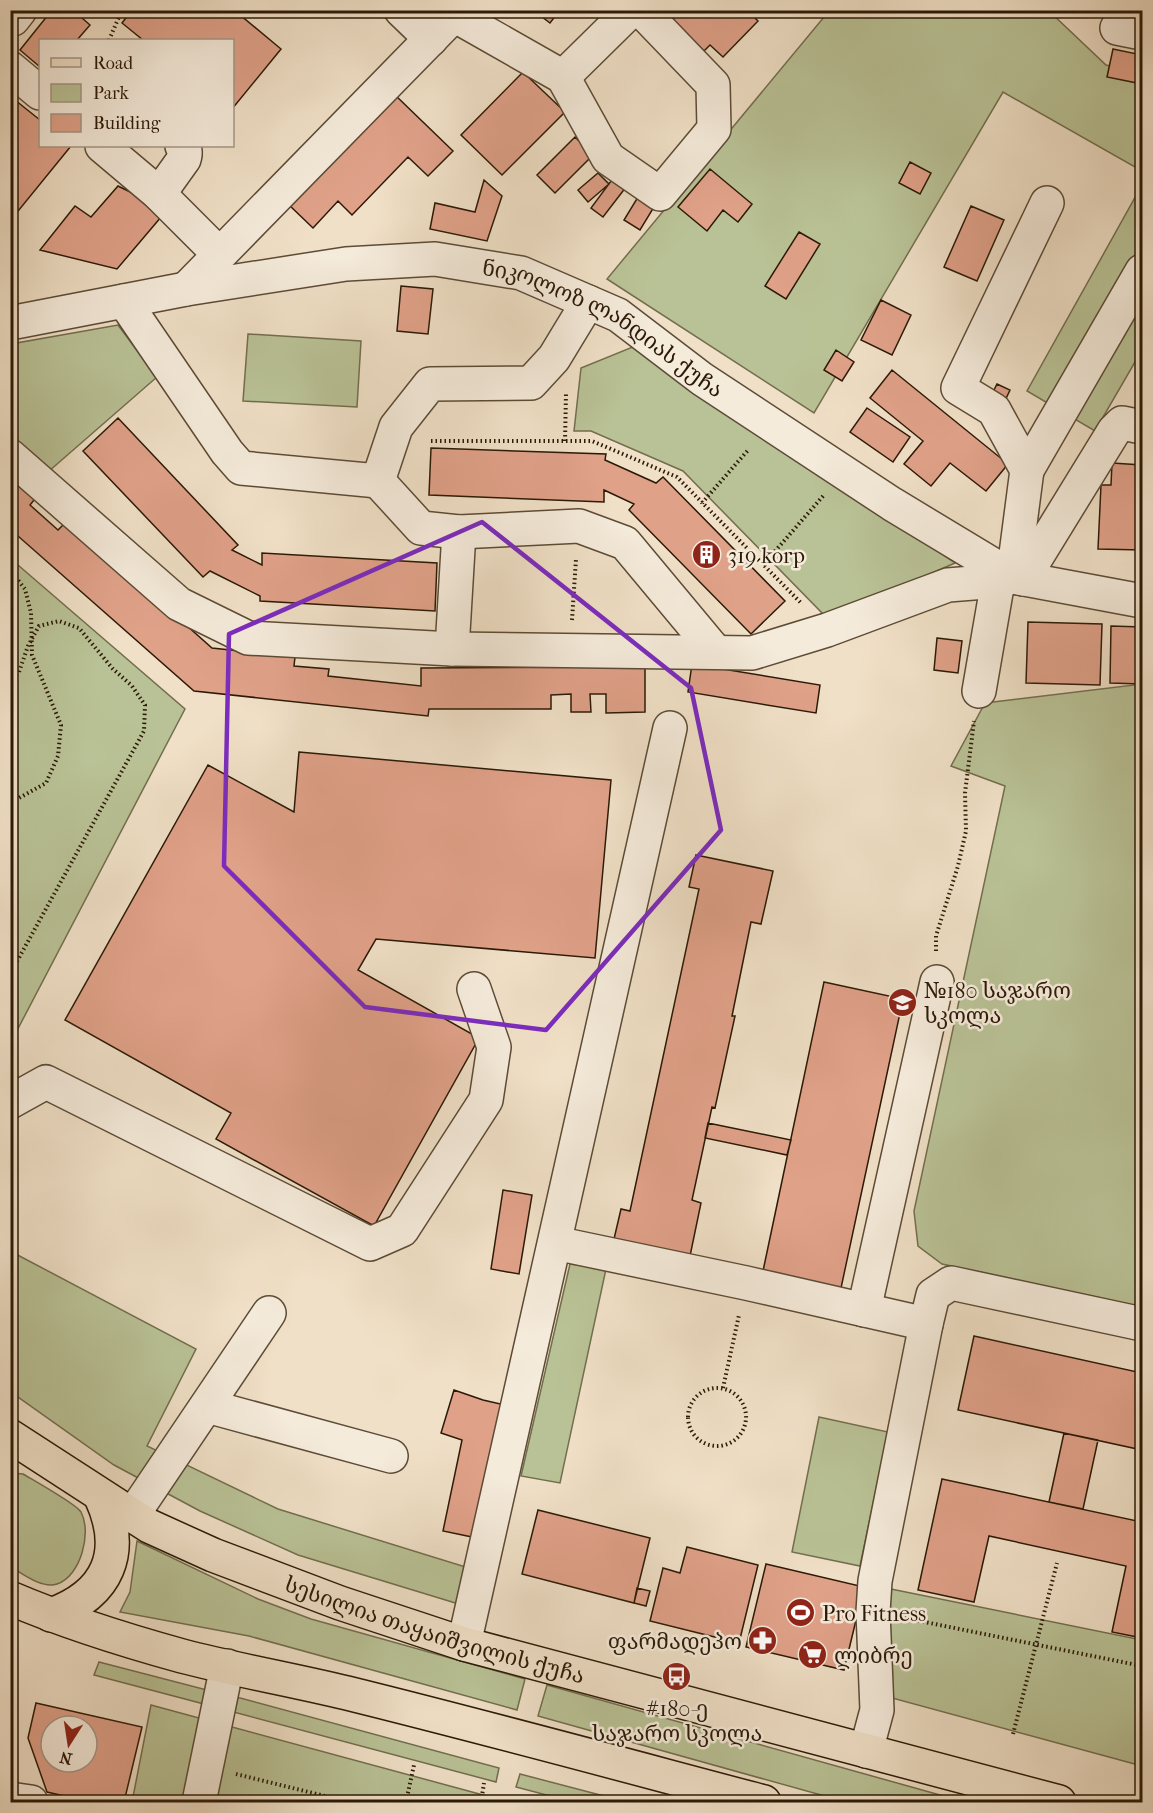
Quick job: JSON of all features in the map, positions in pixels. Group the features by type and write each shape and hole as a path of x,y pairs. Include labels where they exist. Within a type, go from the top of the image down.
{"main road":[{"name":"სესილია თაყაიშვილის ქუჩა","path":"19,1448 148,1526 340,1603 464,1644 1059,1803"},
{"path":"51,1615 86,1598 97,1587 110,1564 114,1540 109,1515 101,1497"},
{"path":"10,1598 51,1615 111,1635 227,1666 522,1737 758,1802"}],"street":[{"path":"10,19 13,19 20,10"},
{"path":"401,10 430,39"},
{"path":"563,77 631,10"},
{"path":"186,289 457,13 563,77 608,158 660,194 714,129 713,85 641,10"},
{"path":"10,68 39,92"},
{"path":"103,147 159,194 219,254"},
{"path":"159,194 184,159 186,154 183,147"},
{"path":"1027,470 994,410 958,388 1047,203"},
{"name":"ნიკოლოზ ლანდიას ქუჩა","path":"10,323 186,289 346,264 435,259 521,273 618,315 702,379 1011,579 1143,601"},
{"path":"979,691 1011,579 1027,470 1143,271"},
{"path":"124,301 227,452 241,468 378,481 421,528 459,532 579,526 625,543 715,651"},
{"path":"378,481 396,427 430,384 531,383 554,358 588,302"},
{"path":"10,456 179,604 248,638 452,649 752,653 827,630 948,585 1011,579 1114,431 1122,423 1142,425"},
{"path":"452,649 459,532"},
{"path":"464,1644 670,728"},
{"path":"864,1310 937,982"},
{"path":"10,1102 46,1082 370,1244 402,1230 486,1100 494,1047 474,988"},
{"path":"555,1243 926,1324"},
{"path":"866,1751 877,1710 873,1612 875,1581 933,1295 951,1283 1143,1324"},
{"path":"132,1516 269,1313"},
{"path":"207,1406 391,1456"},
{"path":"199,1803 227,1666"},
{"path":"10,1799 31,1803"}],"path":[{"path":"109,39 122,10"},
{"path":"702,503 770,424"},
{"path":"432,441 592,441 677,477 827,630"},
{"path":"763,565 844,472"},
{"path":"570,651 579,526"},
{"path":"10,570 26,589 32,613 32,655 61,725 58,756 46,783 19,798 10,798"},
{"path":"10,682 19,672 39,626 59,621 79,628 113,669 132,686 145,705 144,731 10,974"},
{"path":"937,982 936,936 958,866 966,831 965,793 970,743 979,691"},
{"path":"723,1388 746,1283"},
{"path":"723,1388 736,1395 742,1403 746,1421 742,1430 729,1443 710,1445 694,1435 689,1426 689,1408 700,1393 709,1389 723,1388"},
{"path":"1013,1734 1057,1563"},
{"path":"873,1612 1143,1666"},
{"path":"406,1803 414,1765"},
{"path":"206,1767 349,1803"},
{"path":"481,1803 484,1783"}],"highlighted area":[{"path":"482,522 691,688 721,830 546,1030 365,1007 224,866 229,634"}],"green space":[{"path":"829,11 1049,11 1106,65 1142,73 1142,171 1003,92 814,413 607,279"},
{"path":"1142,185 1142,350 1095,431 1027,391"},
{"path":"118,325 157,377 33,485 11,462 11,344"},
{"path":"248,334 361,341 357,407 243,401"},
{"path":"635,346 955,563 827,618 683,471 591,431 574,431 581,368"},
{"path":"11,559 185,709 11,1042 10,640 15,635 11,630"},
{"path":"1142,684 1142,1307 942,1264 918,1246 914,1211 1005,786 951,766 985,703"},
{"path":"10,1251 196,1349 147,1446 278,1509 472,1569 462,1605 298,1555 200,1511 114,1465 11,1392"},
{"path":"570,1264 606,1269 560,1483 521,1476"},
{"path":"819,1417 888,1432 860,1566 792,1552"},
{"path":"23,1474 63,1498 81,1512 85,1531 82,1552 72,1572 57,1584 39,1583 11,1567 10,1475"},
{"path":"137,1541 258,1599 311,1619 525,1679 517,1710 249,1636 120,1612 130,1592"},
{"path":"886,1588 1142,1640 1142,1766 892,1698"},
{"path":"99,1662 207,1690 204,1704 94,1675"},
{"path":"547,1685 965,1802 846,1802 538,1716"},
{"path":"229,1695 499,1768 496,1782 226,1710"},
{"path":"151,1705 509,1802 132,1802"},
{"path":"520,1774 627,1802 573,1802 516,1787"}],"building":[{"path":"52,10 73,10 90,25 78,39 39,39 39,66 20,50"},
{"path":"132,10 234,10 281,49 234,107 234,39 142,39 122,23"},
{"path":"533,10 560,10 550,23"},
{"path":"681,10 754,10 751,14 758,21 723,57 710,45 704,51 672,20"},
{"path":"1113,49 1142,55 1142,84 1107,77"},
{"path":"523,72 565,112 502,175 461,135"},
{"path":"394,94 453,151 428,176 408,157 352,215 338,201 313,228 288,204"},
{"path":"10,96 39,119 39,147 70,147 10,221"},
{"path":"575,137 593,155 555,193 537,175"},
{"path":"910,162 931,173 920,194 899,183"},
{"path":"710,169 752,204 738,222 723,210 707,231 678,207"},
{"path":"598,173 609,184 588,202 578,190"},
{"path":"614,177 626,187 603,217 591,208"},
{"path":"484,180 502,196 487,241 430,229 435,203 475,212"},
{"path":"118,186 167,210 117,269 40,250 75,206 91,217"},
{"path":"641,192 657,202 640,230 624,220"},
{"path":"971,206 1004,220 977,281 944,267"},
{"path":"799,232 820,244 786,299 765,286"},
{"path":"401,286 433,289 428,334 397,331"},
{"path":"881,300 911,315 892,355 861,340"},
{"path":"836,350 854,362 842,381 824,370"},
{"path":"892,370 1008,464 986,491 950,463 931,486 904,464 923,441 870,398"},
{"path":"997,384 1010,390 1002,407 989,400"},
{"path":"867,408 910,437 893,462 850,432"},
{"path":"118,418 238,545 232,550 262,565 262,553 437,563 435,611 260,601 260,596 210,571 203,577 83,451"},
{"name":"319 korp","path":"431,448 606,454 605,460 656,483 663,477 785,601 751,634 629,510 634,504 604,490 604,502 429,495"},
{"path":"1112,463 1142,465 1142,550 1098,549 1101,485 1111,485"},
{"path":"10,472 39,494 30,505 58,530 68,520 212,648 295,657 294,666 329,669 328,676 421,686 421,668 645,667 645,712 606,713 606,694 590,694 591,712 571,712 571,694 551,695 551,709 429,709 428,716 194,691 10,529"},
{"path":"1028,622 1102,624 1100,685 1026,683"},
{"path":"1111,626 1142,627 1142,684 1110,683"},
{"path":"937,638 962,641 958,673 934,670"},
{"path":"692,664 820,685 816,713 688,692"},
{"path":"299,752 611,780 595,958 376,939 358,970 479,1038 374,1226 216,1139 231,1113 65,1020 208,765 294,812"},
{"path":"696,855 773,871 761,924 751,922 732,1016 735,1016 692,1200 701,1203 690,1256 614,1239 621,1209 630,1211 699,889 689,887"},
{"path":"824,982 903,999 841,1288 763,1271"},
{"path":"708,1123 791,1140 787,1155 705,1138"},
{"path":"503,1190 532,1195 519,1274 491,1269"},
{"path":"974,1336 1142,1373 1142,1450 958,1410"},
{"path":"454,1390 505,1405 477,1538 443,1531 462,1440 441,1433"},
{"path":"1064,1433 1098,1440 1083,1509 1049,1502"},
{"path":"942,1479 1142,1522 1142,1638 1112,1632 1126,1566 989,1536 974,1602 918,1590"},
{"path":"538,1510 650,1538 634,1603 522,1574"},
{"path":"687,1547 758,1565 739,1643 650,1621 663,1568 680,1573"},
{"path":"766,1564 864,1587 844,1670 746,1647"},
{"path":"637,1588 650,1591 646,1606 634,1603"},
{"path":"36,1703 85,1714 39,1714 39,1769 28,1738"},
{"path":"99,1717 142,1727 124,1802 91,1802 47,1792 41,1774 99,1774"}],"place":[{"name":"319 korp","path":"707,555"},
{"name":"№180 საჯარო სკოლა","path":"903,1003"},
{"name":"Pro Fitness","path":"801,1613"},
{"name":"ფარმადეპო","path":"763,1641"},
{"name":"ლიბრე","path":"813,1655"},
{"name":"#180-ე საჯარო სკოლა","path":"677,1676"}]}
